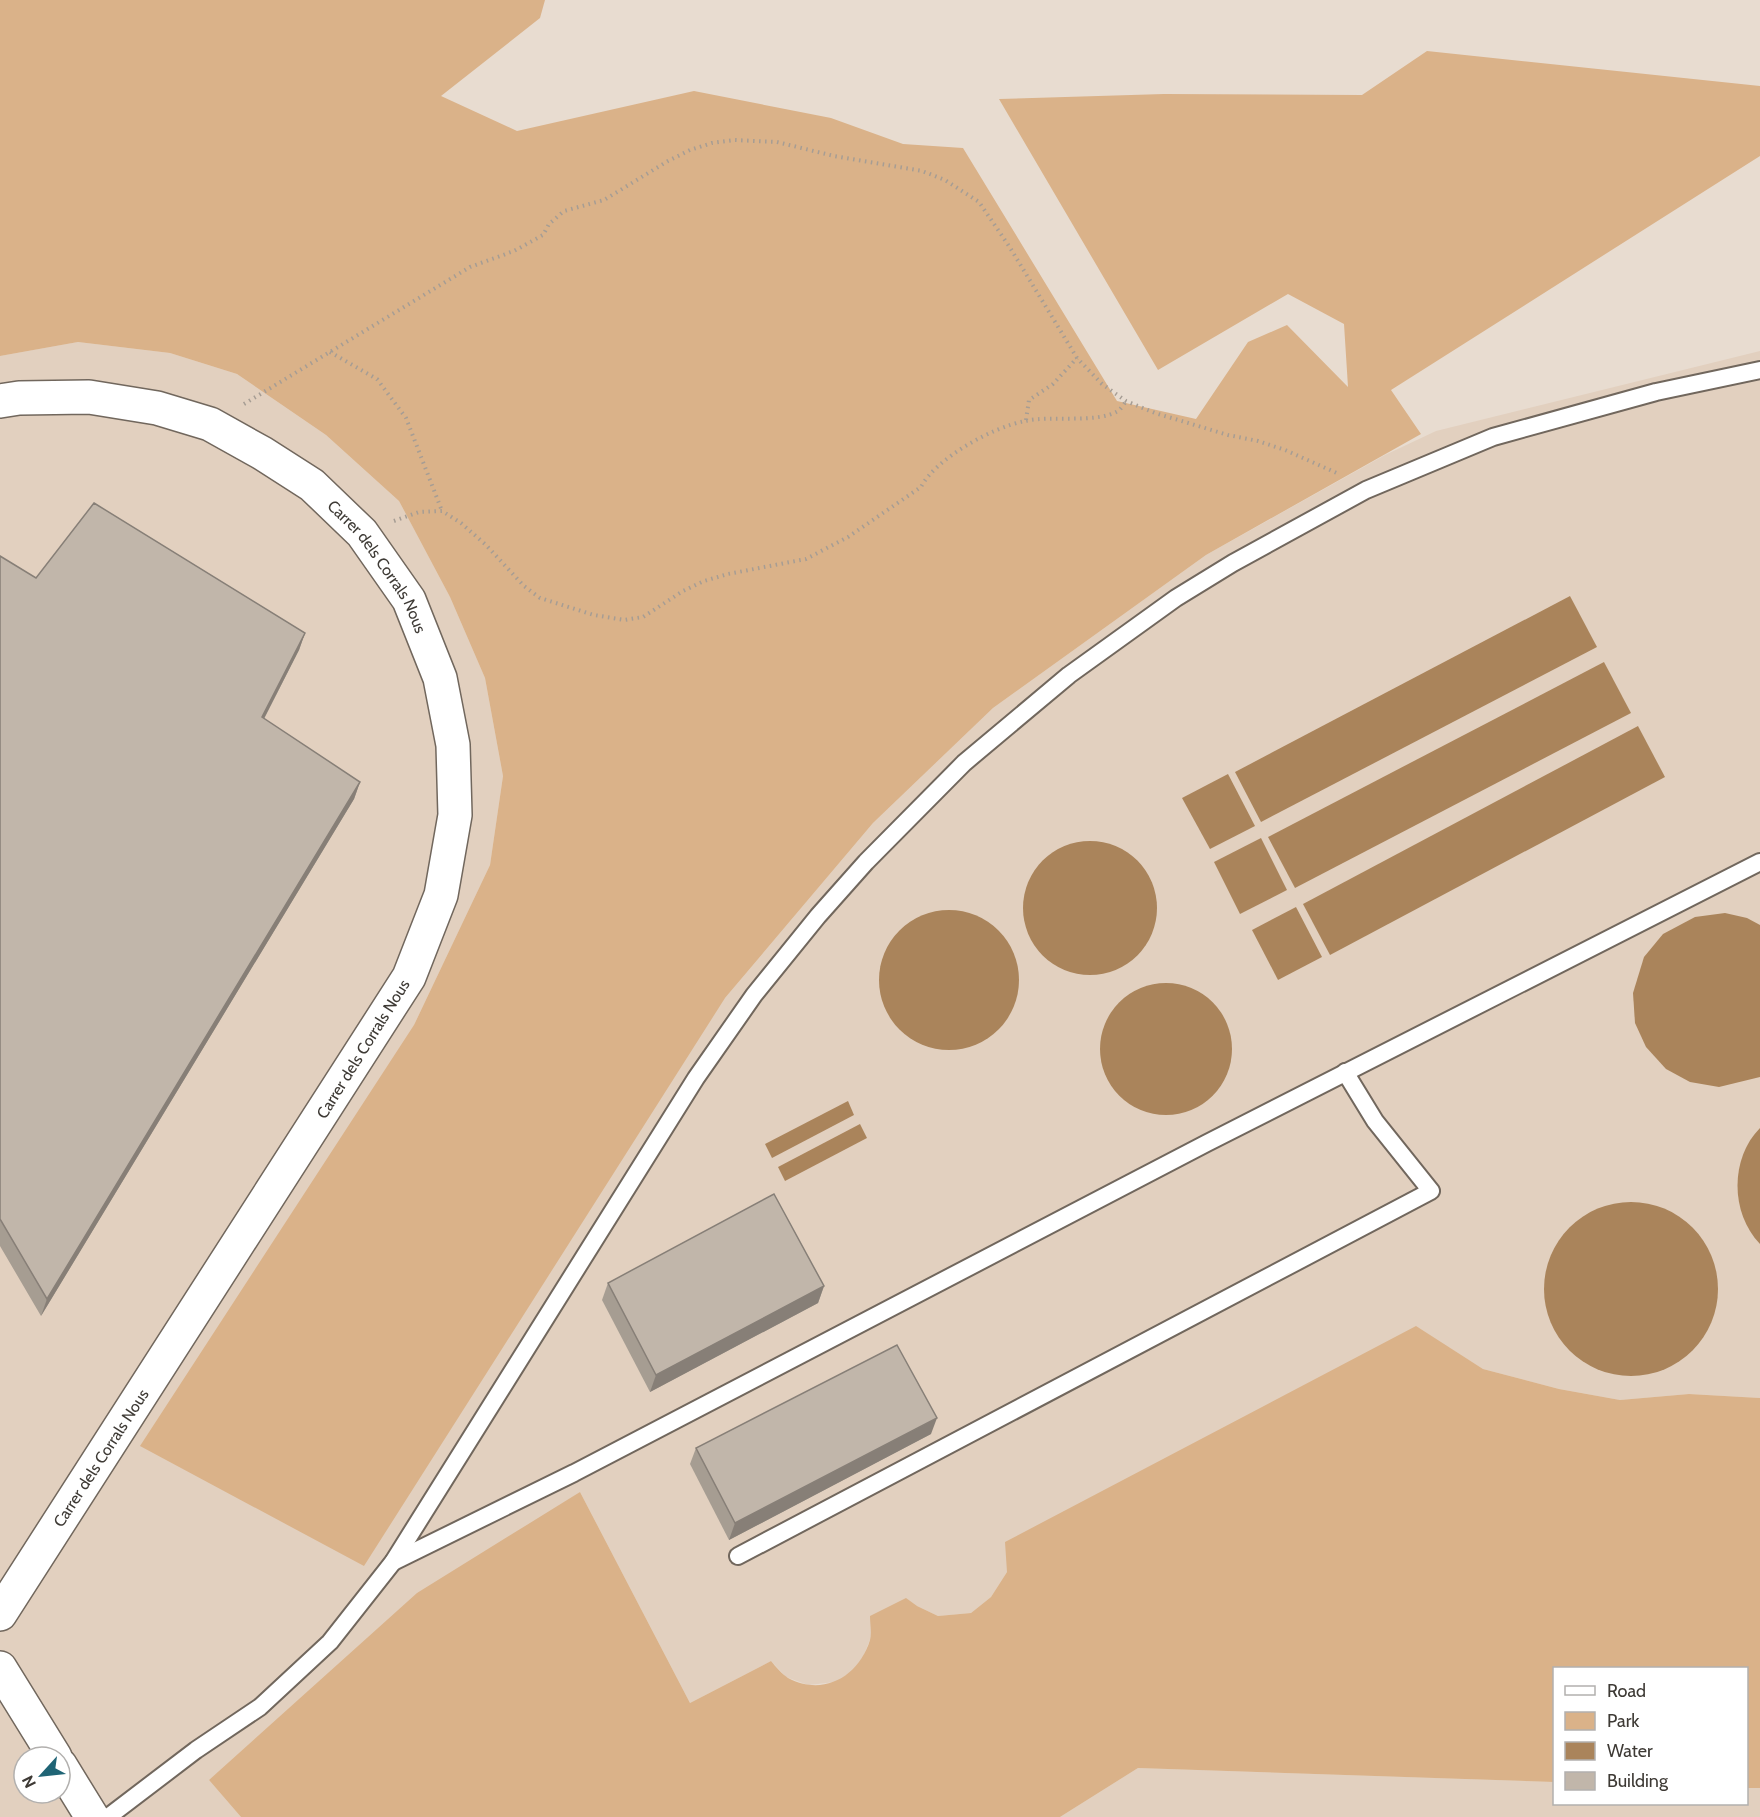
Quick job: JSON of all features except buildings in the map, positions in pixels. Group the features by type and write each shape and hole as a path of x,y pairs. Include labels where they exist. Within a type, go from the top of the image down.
{"street":[{"name":"Carrer dels Corrals Nous","path":"0,401 20,398 88,397 157,408 210,424 262,453 312,485 362,533 409,600 440,678 453,745 455,815 441,895 409,977 0,1614"},
{"path":"0,1668 48,1745"},
{"path":"72,1784 92,1817"}],"lane":[{"path":"108,1817 196,1750 260,1707 330,1642 393,1562 696,1078 754,995 818,916 866,862 964,763 1069,675 1185,592 1366,490 1493,436 1656,392 1760,370"},
{"path":"393,1562 574,1473 1345,1072 1760,862"},
{"path":"738,1556 1431,1191 1374,1121 1345,1072"}],"path":[{"path":"210,424 470,267 514,251 543,235 549,225 564,211 603,201 690,150 734,140 777,142 834,156 922,171 945,180 979,202 1077,358 1102,384 1126,401 1155,413 1285,450 1347,478 1366,490"},
{"path":"330,352 377,380 406,418 442,511"},
{"path":"1026,420 1029,400 1053,384 1077,358"},
{"path":"362,533 419,512 442,511 461,523 486,545 524,586 540,598 594,615 624,620 634,619 643,617 683,591 704,581 806,559 848,537 921,487 927,476 984,437 1026,420 1101,416 1119,411 1126,401"}],"shaded area":[{"path":"78,342 170,353 237,374 326,435 399,501 450,597 485,678 503,776 490,865 414,1025 725,998 873,823 993,708 1206,555 1385,455 1436,431 1760,351 1760,1398 1689,1394 1620,1400 1559,1389 1483,1369 1416,1327 1007,1572 991,1597 971,1613 938,1616 917,1606 871,1637 863,1657 853,1671 835,1682 808,1685 786,1677 771,1661 690,1703 580,1492 209,1780 241,1817 0,1817 0,356"},
{"path":"1138,1768 1553,1782 1553,1805 1748,1805 1748,1788 1760,1788 1760,1817 1060,1817"}],"green space":[{"path":"0,0 545,0 540,18 441,96 517,131 694,91 831,118 903,144 963,148 1117,401 1196,419 1248,342 1287,325 1348,387 1344,324 1288,294 1158,370 999,99 1164,94 1362,95 1427,51 1760,86 1760,156 1391,390 1421,434 1206,555 993,708 873,823 725,998 364,1566 140,1446 414,1025 490,865 503,776 485,678 450,597 399,501 326,435 237,374 170,353 78,342 0,356"},
{"path":"1416,1326 1483,1369 1559,1389 1620,1400 1689,1394 1760,1398 1760,1788 1748,1788 1748,1667 1553,1667 1553,1782 1138,1768 1060,1817 241,1817 209,1780 417,1593 580,1492 690,1703 771,1661 788,1678 801,1683 827,1684 838,1680 858,1664 865,1653 871,1637 870,1616 906,1598 938,1616 971,1613 991,1597 1007,1572 1005,1542"}],"water":[{"path":"1570,596 1597,647 1261,822 1235,772"},
{"path":"1604,662 1631,713 1295,888 1268,837"},
{"path":"1638,726 1665,777 1330,955 1303,904"},
{"path":"1228,774 1255,826 1210,849 1182,798"},
{"path":"1261,838 1287,890 1240,914 1214,862"},
{"path":"1090,841 1116,846 1138,860 1152,882 1157,908 1152,934 1138,956 1116,970 1090,975 1064,970 1042,956 1028,934 1023,908 1028,882 1042,860 1064,846"},
{"path":"1296,907 1322,957 1278,980 1252,930"},
{"path":"949,910 976,916 988,922 998,931 1007,941 1013,953 1019,980 1013,1007 1007,1019 998,1029 988,1038 976,1044 949,1050 922,1044 910,1038 900,1029 891,1019 885,1007 879,980 885,953 891,941 900,931 910,922 922,916"},
{"path":"1725,913 1747,918 1760,925 1760,1077 1719,1087 1690,1082 1666,1069 1646,1047 1635,1023 1633,993 1644,957 1663,934 1695,917"},
{"path":"1166,983 1191,988 1203,994 1221,1012 1227,1024 1232,1049 1227,1074 1221,1086 1203,1104 1191,1110 1166,1115 1141,1110 1129,1104 1111,1086 1105,1074 1100,1049 1105,1024 1111,1012 1129,994 1141,988"},
{"path":"848,1101 854,1115 772,1158 765,1144"},
{"path":"860,1124 867,1138 785,1181 778,1167"},
{"path":"1760,1128 1760,1244 1743,1217 1738,1186 1743,1154 1750,1140"},
{"path":"1631,1202 1648,1203 1664,1208 1680,1216 1693,1227 1704,1240 1712,1256 1717,1272 1717,1306 1712,1322 1704,1338 1693,1351 1680,1362 1664,1370 1648,1375 1631,1376 1614,1375 1598,1370 1582,1362 1569,1351 1558,1338 1550,1322 1545,1306 1544,1289 1545,1272 1550,1256 1558,1240 1569,1227 1582,1216 1598,1208 1614,1203"}]}
